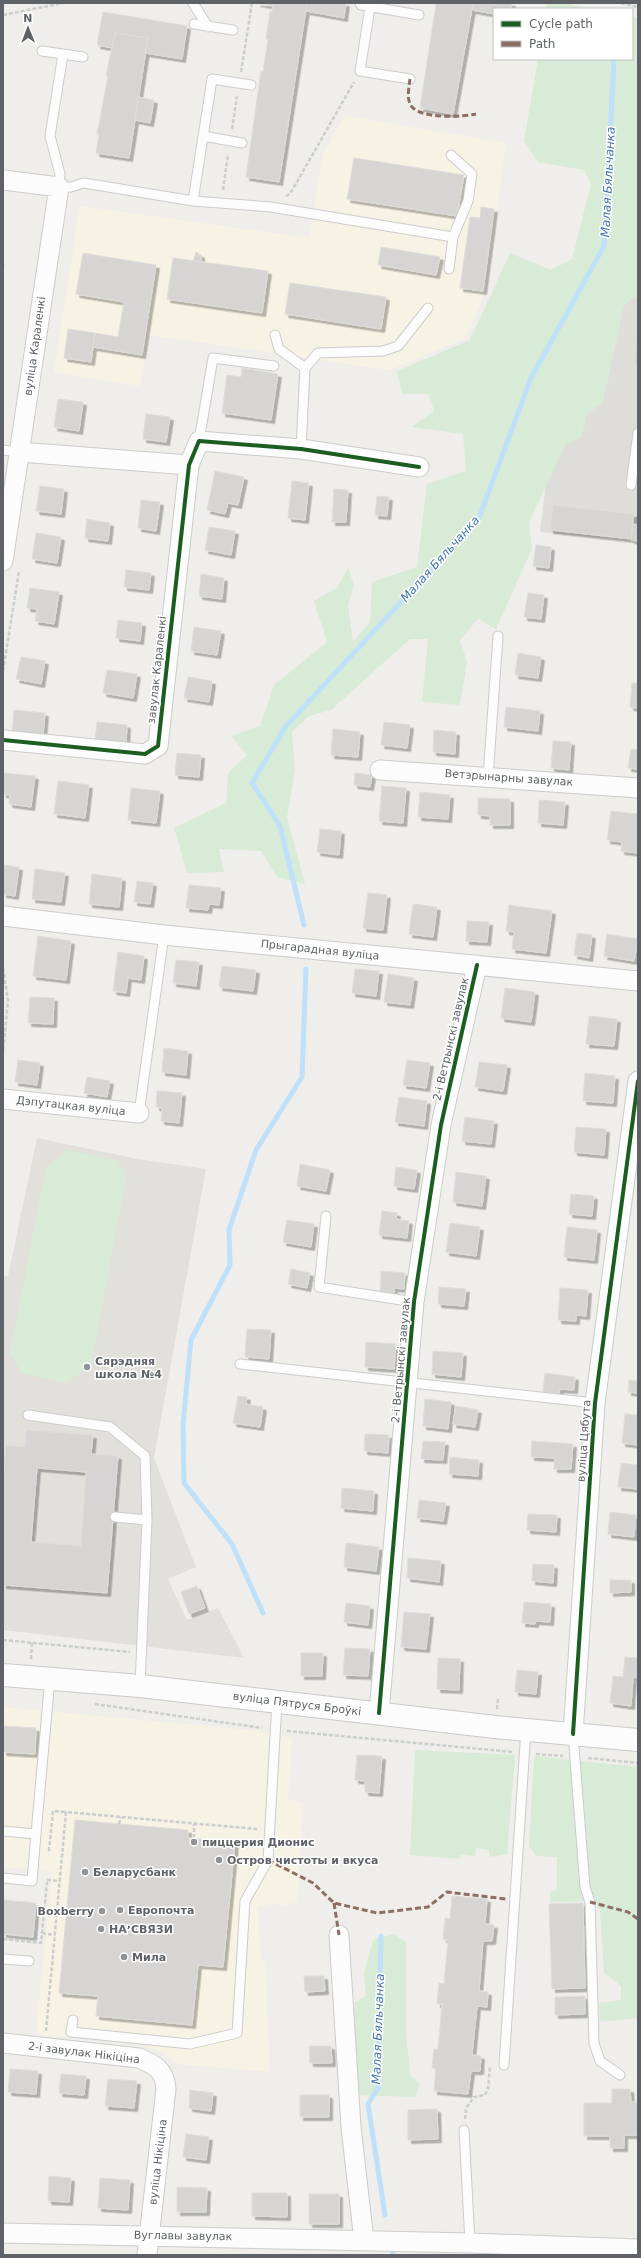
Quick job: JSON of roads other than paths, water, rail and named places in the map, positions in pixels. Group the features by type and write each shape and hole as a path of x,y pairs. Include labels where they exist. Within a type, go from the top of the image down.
{"main road":[{"name":"вуліца Пятруся Броўкі","path":"3,1674 140,1686 638,1740"}],"street":[{"path":"3,180 59,187"},
{"name":"вуліца Караленкі","path":"3,561 11,451 59,187"},
{"path":"199,441 301,449 419,467"},
{"name":"завулак Караленкі","path":"3,740 145,754 158,746 189,465 199,441"},
{"path":"11,451 189,465"},
{"name":"Ветэрынарны завулак","path":"380,770 488,776 638,788"},
{"name":"Прыгарадная вуліца","path":"3,916 164,935 638,981"},
{"name":"2-і Ветрынскі завулак","path":"379,1713 414,1302 441,1125 477,965"},
{"name":"вуліца Цябута","path":"573,1734 595,1403 638,1081"},
{"name":"Дэпутацкая вуліца","path":"3,1099 139,1113"},
{"path":"339,1934 351,2127 364,2241"},
{"name":"2-і завулак Нікіціна","path":"3,2043 139,2058 153,2064 161,2070"},
{"name":"вуліца Нікіціна","path":"148,2255 166,2089 166,2079 161,2070"},
{"name":"Вуглавы завулак","path":"3,2233 470,2243 638,2249"}],"lane":[{"path":"193,3 208,27"},
{"path":"360,3 360,5 419,15"},
{"path":"370,7 360,71 410,79"},
{"path":"194,24 233,30"},
{"path":"42,51 83,57"},
{"path":"63,54 50,136 60,174 59,187 72,187 84,183 193,201 271,206 453,237"},
{"path":"193,201 212,78 251,85"},
{"path":"203,136 242,142"},
{"path":"449,269 453,237 468,201 472,174 450,155"},
{"path":"301,449 305,368 318,354 383,352 398,346 428,308"},
{"path":"275,335 279,349 305,368"},
{"path":"199,441 213,358 274,366"},
{"path":"631,485 638,433"},
{"path":"488,776 498,636"},
{"path":"139,1113 164,935"},
{"path":"326,1216 319,1287 414,1302"},
{"path":"240,1364 595,1403"},
{"path":"28,1415 110,1427 145,1456 147,1520 140,1686"},
{"path":"115,1517 147,1520"},
{"path":"3,1878 32,1881 50,1678"},
{"path":"73,2020 71,2032 190,2044 237,2033 245,1901 268,1860 277,1702"},
{"path":"504,2065 526,1729"},
{"path":"573,1734 585,1887 590,1902 594,2043 600,2061 620,2075"},
{"path":"3,1832 36,1834"},
{"path":"3,1959 30,1961"},
{"path":"464,2130 470,2243"}],"waterway":[{"name":"Малая Бяльчанка","path":"304,925 280,826 252,783 286,726 479,518 531,378 604,246 614,60"},
{"name":"Малая Бяльчанка","path":"263,1613 232,1544 184,1483 183,1425 191,1340 230,1265 229,1230 256,1150 302,1077 306,969"},
{"name":"Малая Бяльчанка","path":"381,1936 378,2088 368,2104 385,2215"},
{"name":"Малая Бяльчанка","path":"393,2250 393,2255"}],"place":[{"name":"Сярэдняя школа №4","path":"87,1367"},
{"name":"пиццерия Дионис","path":"194,1842"},
{"name":"Остров чистоты и вкуса","path":"219,1860"},
{"name":"Беларусбанк","path":"85,1872"},
{"name":"Европочта","path":"120,1910"},
{"name":"Boxberry","path":"102,1911"},
{"name":"НАʼСВЯЗИ","path":"101,1929"},
{"name":"Мила","path":"124,1957"}]}
